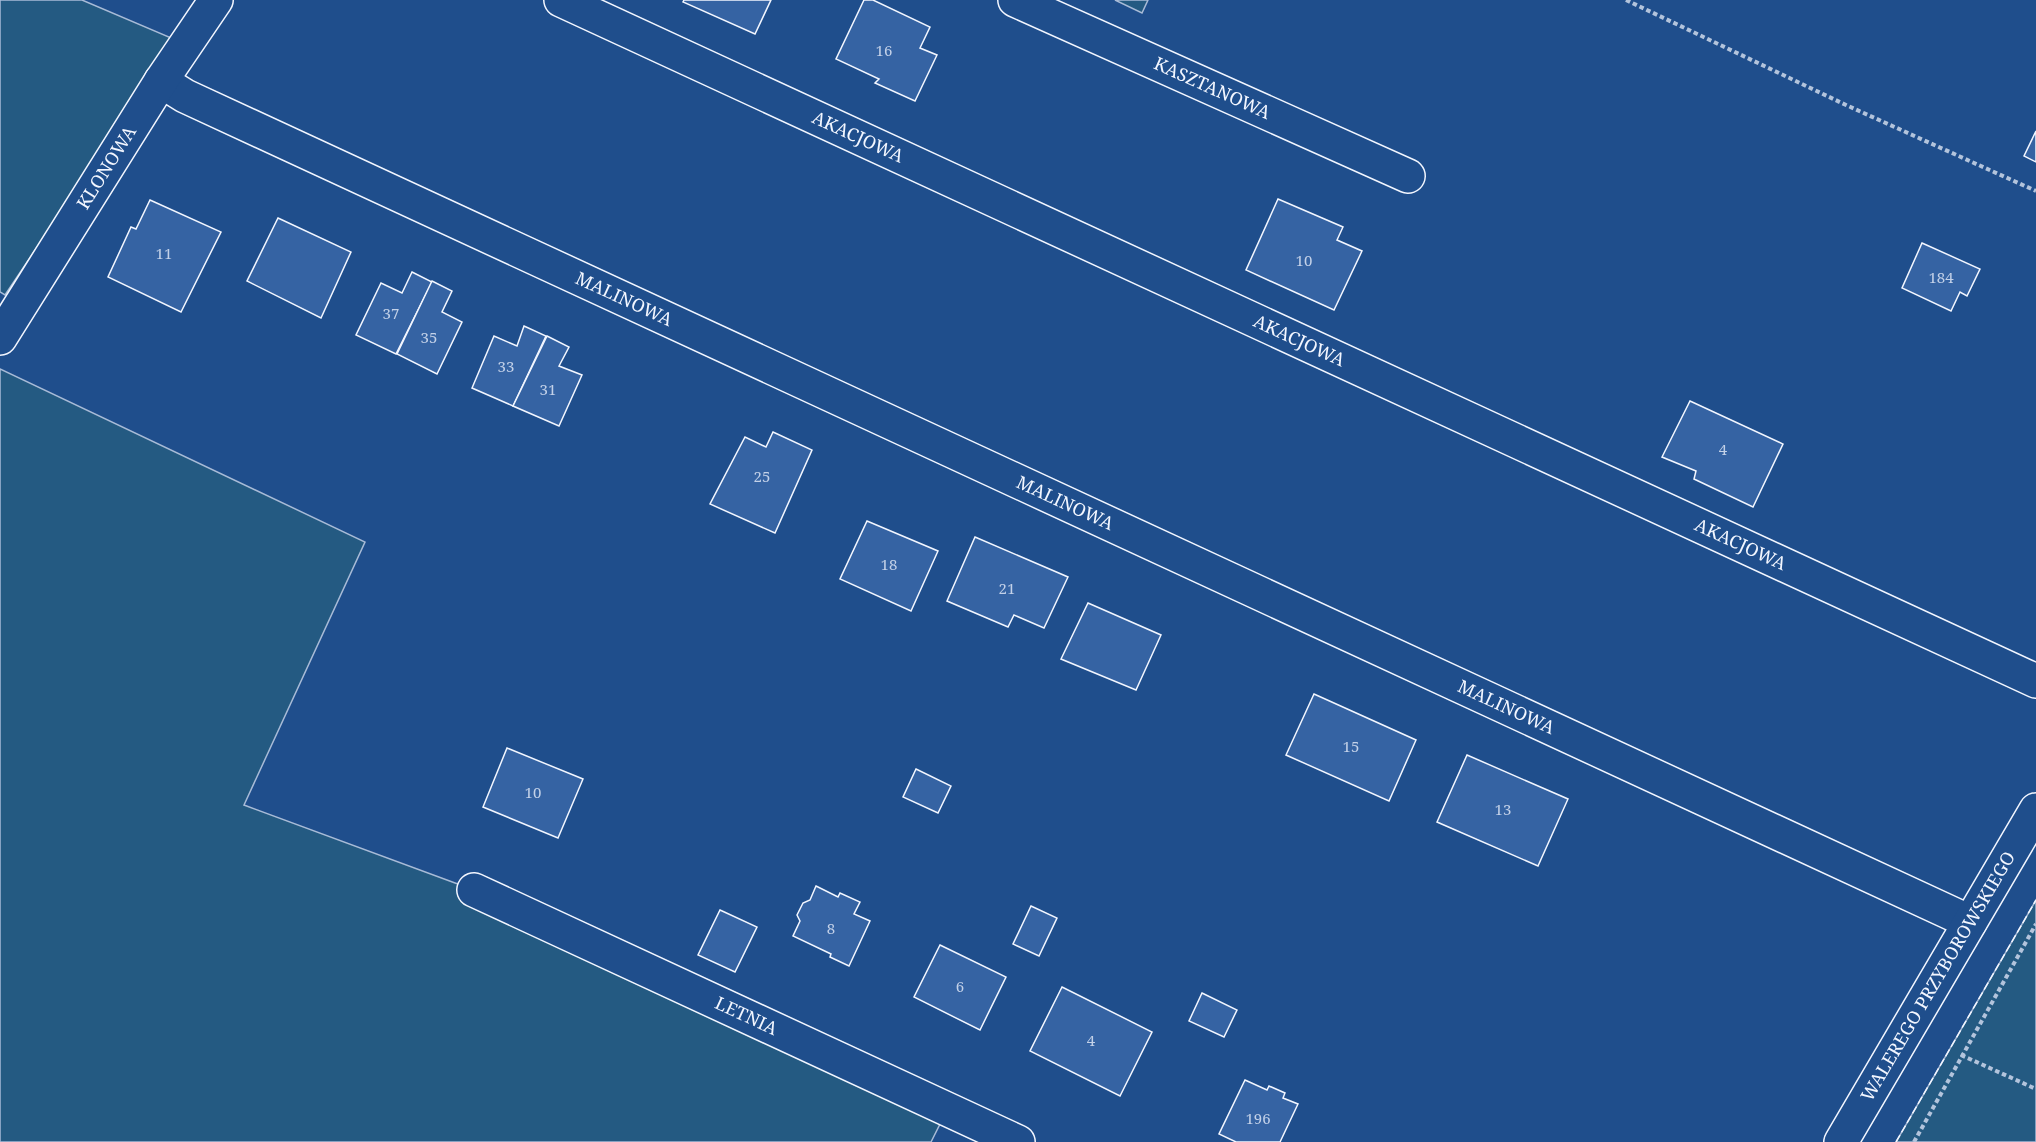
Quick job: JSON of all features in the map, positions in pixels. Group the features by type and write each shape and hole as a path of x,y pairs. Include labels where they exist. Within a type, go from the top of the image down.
{"street":[{"name":"KLONOWA","path":"0,339 161,81 216,0"},
{"name":"AKACJOWA","path":"561,0 2036,681"},
{"name":"KASZTANOWA","path":"1015,0 1408,176"},
{"name":"MALINOWA","path":"161,81 217,112 1970,922"},
{"name":"WALEREGO PRZYBOROWSKIEGO","path":"1841,1142 2036,810"},
{"name":"LETNIA","path":"474,890 1018,1142"}],"path":[{"path":"1626,0 1846,105 2036,191"},
{"path":"1914,1142 2036,924"},
{"path":"1961,1055 2036,1089"}],"shaded area":[{"path":"0,0 82,0 176,40 5,295 0,292"},
{"path":"1115,0 1148,0 1142,13"},
{"path":"0,369 365,542 244,805 474,890 947,1110 931,1142 0,1142"},
{"path":"2036,900 2036,1142 1896,1142"}],"building":[{"path":"684,0 771,0 755,34 683,2"},
{"path":"864,0 873,0 930,27 920,48 937,55 915,101 875,83 879,79 836,59"},
{"path":"2036,131 2036,162 2024,156"},
{"path":"1278,199 1343,227 1337,240 1362,251 1334,310 1246,270"},
{"path":"150,200 221,232 181,312 108,277 131,227 136,229"},
{"path":"278,218 351,252 321,318 247,281"},
{"path":"1922,243 1980,269 1967,296 1960,292 1951,311 1902,288"},
{"path":"412,272 432,282 396,354 356,335 381,283 402,293"},
{"path":"432,281 452,291 442,312 462,322 437,374 397,354"},
{"path":"524,326 546,336 513,406 472,388 494,336 517,346"},
{"path":"547,336 569,347 559,366 582,375 559,426 513,406"},
{"path":"1690,401 1783,444 1753,507 1694,479 1696,471 1662,457"},
{"path":"773,432 812,450 775,533 710,504 745,437 766,447"},
{"path":"867,521 938,551 911,611 840,579"},
{"path":"975,537 1068,577 1044,628 1014,615 1008,627 947,601"},
{"path":"1088,603 1161,635 1136,690 1061,659"},
{"path":"1314,694 1416,740 1389,801 1286,755"},
{"path":"507,748 583,779 558,838 483,807"},
{"path":"1467,755 1568,799 1538,866 1437,822"},
{"path":"916,769 951,786 938,813 903,797"},
{"path":"816,886 838,897 840,893 860,902 854,914 870,921 849,966 830,957 831,954 793,936 800,921 797,915 803,903 810,900"},
{"path":"1031,906 1057,918 1039,956 1013,944"},
{"path":"720,910 757,927 735,972 698,955"},
{"path":"940,945 1006,977 980,1030 914,997"},
{"path":"1062,987 1152,1032 1120,1096 1030,1051"},
{"path":"1202,993 1237,1010 1224,1037 1189,1021"},
{"path":"1245,1080 1267,1090 1269,1086 1285,1093 1283,1098 1298,1104 1280,1142 1236,1142 1219,1134"}],"fence":[{"path":"1896,1142 2036,900"}]}
